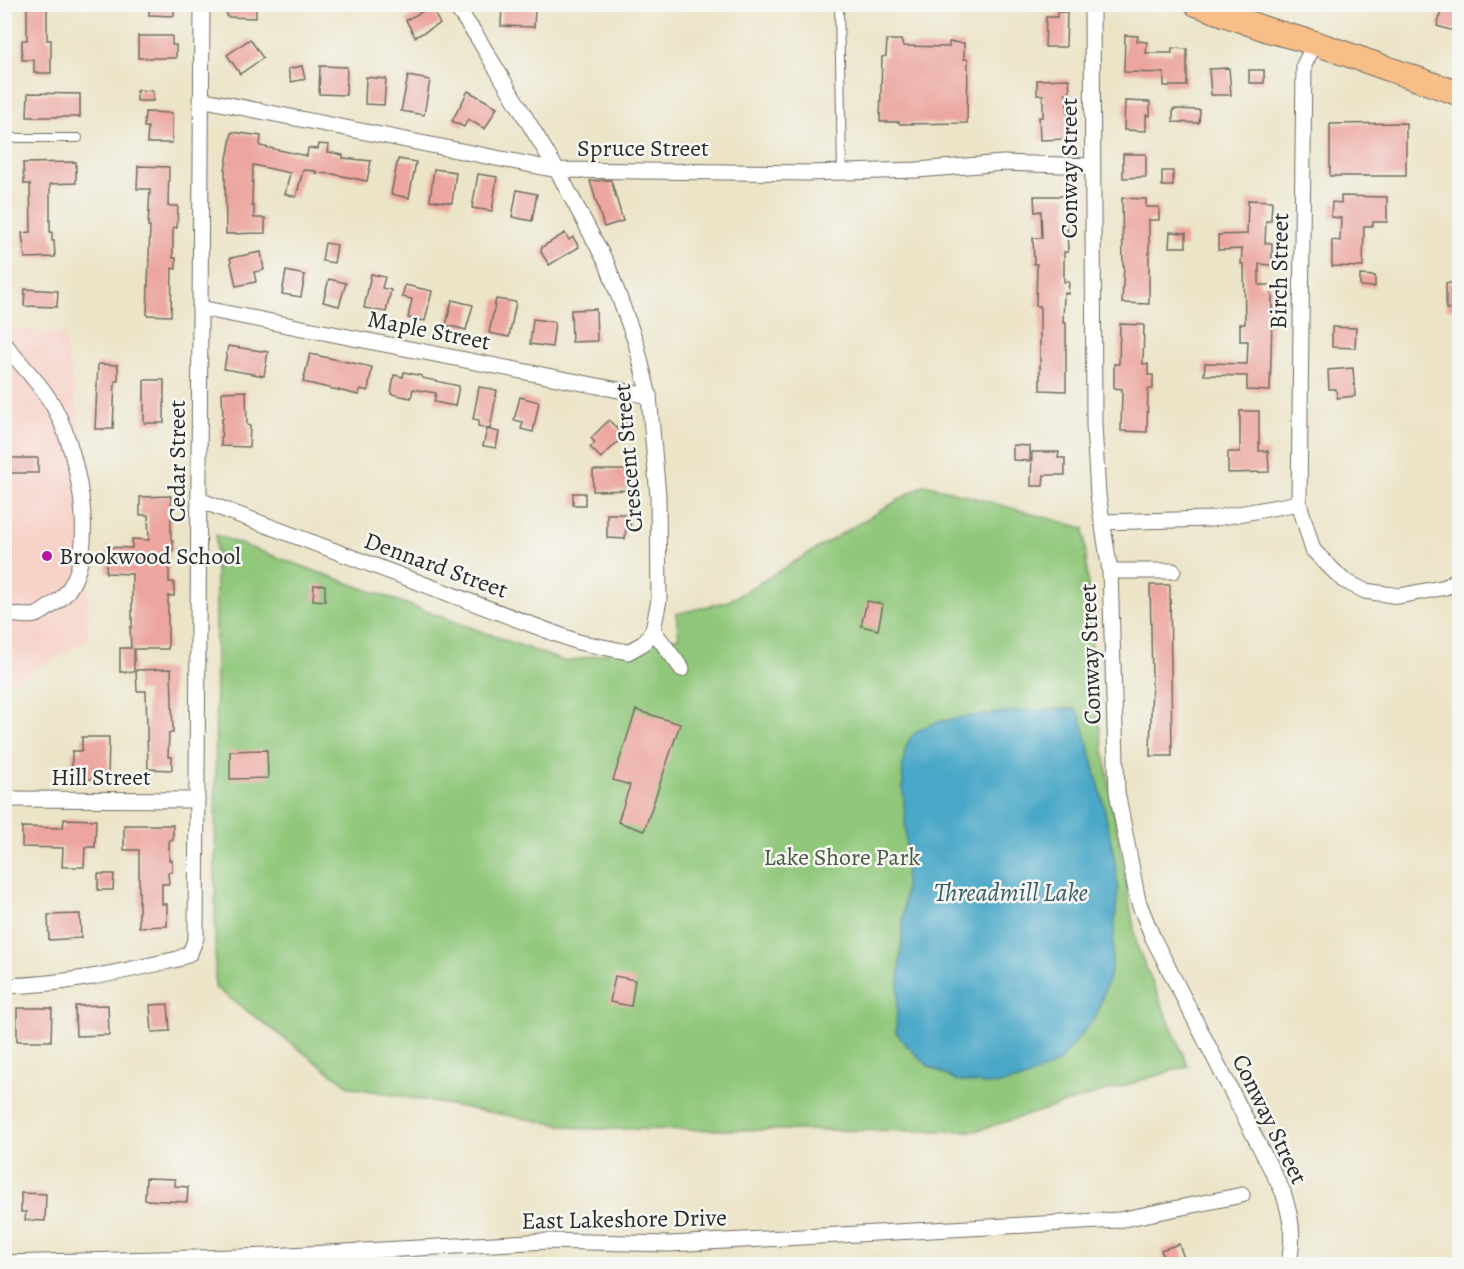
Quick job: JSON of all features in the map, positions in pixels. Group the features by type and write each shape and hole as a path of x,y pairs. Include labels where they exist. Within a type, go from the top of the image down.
{"main road":[{"path":"1196,4 1460,94"}],"street":[{"name":"Cedar Street","path":"4,986 88,979 178,959 190,953 196,938 202,4"},
{"name":"Crescent Street","path":"454,4 476,35 557,170 607,264 636,343 650,396 658,496 659,600 653,630"},
{"name":"Conway Street","path":"1092,4 1094,436 1098,495 1110,571 1117,792 1138,902 1153,938 1283,1192 1292,1221 1289,1264"},
{"name":"Birch Street","path":"1315,43 1304,65 1299,503 1313,550 1342,580 1365,591 1399,596 1446,586 1460,577"},
{"name":"Spruce Street","path":"200,99 557,170 842,172 917,170 1003,163 1092,166"},
{"name":"Maple Street","path":"200,308 650,396"},
{"path":"4,343 31,374 55,409 70,444 79,476 83,550 78,576 61,600 36,615 4,612"},
{"name":"Dennard Street","path":"199,500 578,642 628,651 644,643 653,630"},
{"path":"1102,522 1211,519 1299,503"},
{"path":"1110,571 1173,571"},
{"path":"653,630 682,669"},
{"name":"Hill Street","path":"4,799 197,800"},
{"name":"East Lakeshore Drive","path":"4,1263 270,1256 548,1241 670,1244 1119,1220 1242,1195"}],"lane":[{"path":"839,4 842,172"},
{"path":"4,138 78,138"}],"shaded area":[{"name":"Brookwood School","path":"4,326 64,335 89,473 88,639 18,680 4,679"}],"green space":[{"name":"Lake Shore Park","path":"925,484 1084,528 1096,705 1137,946 1188,1066 975,1131 583,1129 350,1087 215,987 216,535 566,662 679,637 676,614 729,601"}],"water":[{"name":"Threadmill Lake","path":"1076,709 1081,718 1101,793 1115,860 1118,888 1111,971 1096,1016 1058,1063 1025,1079 994,1085 956,1081 927,1065 896,1032 906,871 903,773 905,750 915,733 926,726 944,721 991,714"}],"building":[{"path":"27,4 47,4 47,40 51,40 51,73 34,73 34,60 22,60 22,40 27,40"},
{"path":"149,4 174,4 174,16 149,15"},
{"path":"226,4 256,4 256,18 227,17"},
{"path":"502,4 525,4 525,8 535,9 534,27 501,26"},
{"path":"1443,4 1460,4 1460,33 1437,26"},
{"path":"431,7 440,24 415,37 406,20"},
{"path":"1057,12 1067,12 1066,47 1045,47 1046,17 1057,17"},
{"path":"1125,35 1138,36 1137,41 1147,42 1146,53 1172,53 1172,48 1187,49 1187,86 1164,86 1164,73 1124,72"},
{"path":"138,36 172,36 172,45 176,45 176,58 138,58"},
{"path":"250,39 263,58 240,74 227,55"},
{"path":"887,40 901,40 903,46 949,47 949,42 964,43 964,59 968,59 967,123 880,122 882,57 886,56"},
{"path":"302,66 305,79 291,82 288,69"},
{"path":"320,66 347,67 346,95 319,94"},
{"path":"1229,68 1231,95 1211,95 1209,69"},
{"path":"1249,70 1264,70 1264,83 1249,83"},
{"path":"408,76 430,80 424,115 401,111"},
{"path":"366,77 386,79 384,105 365,104"},
{"path":"1069,79 1070,92 1066,93 1069,132 1066,132 1066,139 1040,140 1039,117 1043,117 1043,95 1037,95 1037,80"},
{"path":"137,90 153,91 153,101 137,101"},
{"path":"468,91 497,107 485,129 468,119 464,127 452,121"},
{"path":"28,93 80,94 80,117 27,117"},
{"path":"1125,101 1150,102 1150,116 1146,115 1146,131 1124,130"},
{"path":"1173,109 1200,110 1199,123 1173,122"},
{"path":"145,112 172,113 172,143 147,143 148,127 144,127"},
{"path":"1406,123 1406,176 1330,176 1330,124"},
{"path":"232,132 261,136 260,146 307,156 308,148 318,149 319,144 329,145 328,152 343,155 343,158 371,161 367,181 303,170 296,197 285,194 290,173 253,165 254,218 265,218 265,233 226,234 225,170"},
{"path":"1123,154 1146,154 1146,177 1123,178"},
{"path":"398,159 416,162 409,198 391,194"},
{"path":"76,162 76,183 50,184 50,232 52,232 52,241 54,241 55,257 25,258 22,233 31,232 30,184 24,184 23,163"},
{"path":"138,166 169,167 168,206 178,206 177,228 173,227 173,258 176,258 176,269 172,268 171,316 147,315 150,189 137,189"},
{"path":"434,169 456,172 452,203 430,200"},
{"path":"1162,171 1173,171 1173,186 1162,186"},
{"path":"478,174 497,177 492,211 472,208"},
{"path":"611,180 623,221 604,227 590,181"},
{"path":"517,190 537,194 532,221 512,217"},
{"path":"1034,196 1066,196 1068,252 1064,252 1064,282 1069,282 1068,294 1064,293 1063,323 1066,323 1066,391 1040,390 1040,306 1036,306 1037,264 1034,264 1033,238 1042,238 1041,211 1035,212"},
{"path":"1341,196 1387,197 1387,222 1373,222 1373,226 1364,226 1363,267 1332,266 1332,240 1340,241 1341,218 1331,217 1332,202 1341,203"},
{"path":"1122,198 1146,199 1146,207 1159,207 1159,220 1149,220 1149,304 1122,303 1124,265"},
{"path":"1248,200 1272,201 1271,221 1266,221 1265,243 1272,243 1272,265 1259,264 1259,285 1272,285 1270,391 1247,390 1247,376 1204,375 1205,363 1247,364 1248,341 1240,341 1240,324 1245,324 1242,249 1218,250 1218,235 1247,234"},
{"path":"1170,232 1186,233 1186,247 1169,247"},
{"path":"565,233 569,240 573,237 579,247 549,265 541,252 542,247"},
{"path":"325,243 337,245 334,263 322,261"},
{"path":"261,252 264,270 254,272 256,282 236,286 230,258"},
{"path":"286,271 305,275 301,297 282,294"},
{"path":"371,274 385,277 382,288 391,290 386,312 364,308"},
{"path":"1360,275 1375,276 1375,287 1360,286"},
{"path":"329,279 346,283 339,306 323,302"},
{"path":"1446,283 1460,283 1460,309 1446,309"},
{"path":"405,285 432,291 425,321 408,318 412,299 402,297"},
{"path":"25,289 58,291 57,307 24,306"},
{"path":"496,299 516,302 509,337 489,333"},
{"path":"452,300 473,305 466,330 446,325"},
{"path":"596,309 597,341 572,342 571,310"},
{"path":"533,319 555,322 552,347 530,344"},
{"path":"1120,324 1144,325 1143,364 1148,364 1148,375 1153,375 1153,389 1148,389 1147,432 1121,431 1122,389 1114,388 1114,364 1119,364"},
{"path":"1332,327 1356,328 1355,348 1332,347"},
{"path":"228,346 268,352 264,376 224,369"},
{"path":"310,354 372,367 368,391 360,389 359,395 303,382"},
{"path":"98,364 118,365 113,429 95,429"},
{"path":"1353,368 1355,396 1337,398 1336,389 1329,389 1328,370"},
{"path":"404,372 459,386 455,406 434,402 436,393 413,389 411,398 391,394 394,375 403,377"},
{"path":"144,380 164,380 164,423 144,423"},
{"path":"479,387 497,390 490,429 478,426 479,420 473,419"},
{"path":"246,391 247,425 250,426 249,447 221,446 222,392"},
{"path":"520,397 539,402 533,432 521,429 523,422 514,420"},
{"path":"1240,411 1259,411 1259,451 1268,451 1269,472 1228,473 1228,452 1240,452"},
{"path":"609,420 617,429 624,422 631,429 601,458 590,447 595,443 591,438"},
{"path":"487,429 499,432 496,448 483,446"},
{"path":"1013,445 1030,446 1030,461 1013,460"},
{"path":"1032,452 1059,452 1058,458 1065,458 1065,475 1044,475 1043,486 1031,486"},
{"path":"10,458 38,458 38,473 10,473"},
{"path":"593,470 632,470 633,490 593,491"},
{"path":"573,493 585,493 585,505 573,505"},
{"path":"171,496 173,551 169,551 169,582 174,582 174,596 168,596 168,649 134,649 134,672 120,672 120,648 131,648 132,574 106,573 107,547 132,548 132,539 149,540 148,515 140,515 140,497"},
{"path":"607,514 630,514 630,529 626,528 625,539 607,538"},
{"path":"314,585 325,585 325,601 313,600"},
{"path":"1150,585 1170,585 1172,756 1150,756 1152,677"},
{"path":"867,601 883,604 878,630 861,626"},
{"path":"171,669 173,733 169,733 168,757 172,757 172,770 148,769 146,691 137,691 136,670"},
{"path":"636,710 680,724 644,831 618,822 630,785 613,780"},
{"path":"82,737 109,737 108,779 83,779 84,771 72,771 72,751 82,751"},
{"path":"267,750 268,778 230,779 230,751"},
{"path":"64,819 96,820 95,847 85,847 84,867 62,867 63,848 22,847 22,827 63,828"},
{"path":"124,825 173,825 173,840 169,840 169,860 172,860 172,872 168,872 169,884 162,884 162,904 167,904 167,926 139,927 139,850 124,850"},
{"path":"98,874 114,874 113,890 98,890"},
{"path":"80,914 81,938 49,940 48,915"},
{"path":"615,976 635,980 631,1006 610,1002"},
{"path":"168,1004 170,1031 152,1032 150,1005"},
{"path":"108,1005 109,1035 76,1036 75,1006"},
{"path":"17,1008 52,1008 51,1041 17,1041"},
{"path":"146,1178 175,1179 175,1186 188,1187 187,1202 145,1200"},
{"path":"21,1193 46,1194 45,1221 25,1220 26,1212 21,1212"},
{"path":"1179,1244 1186,1264 1166,1264 1161,1250"}],"place":[{"name":"Brookwood School","path":"47,556"}]}
